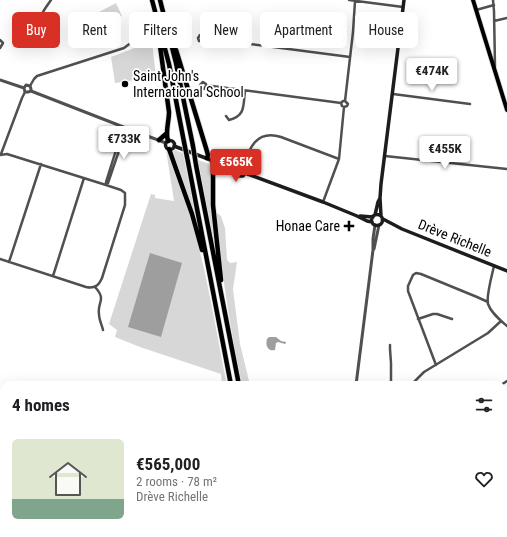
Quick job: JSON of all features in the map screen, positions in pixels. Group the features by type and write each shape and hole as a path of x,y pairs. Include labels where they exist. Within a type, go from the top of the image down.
{"highway":[{"path":"152,0 155,12"},
{"path":"160,0 163,12"},
{"path":"160,48 169,112 167,142"},
{"path":"165,48 230,381"},
{"path":"172,48 238,381"},
{"path":"176,48 208,155 206,158"},
{"path":"159,140 167,133"},
{"path":"169,149 192,214 202,250 206,258"},
{"path":"212,160 213,205 221,279 219,286"},
{"path":"213,177 220,163"}],"main road":[{"path":"377,224 382,217 380,198 404,0"},
{"path":"473,0 507,110"},
{"path":"174,146 169,149 166,146 167,142 172,141 174,146 237,170 242,168 245,173 243,176 240,176 237,174 237,170"},
{"name":"Drève Richelle","path":"245,173 377,224 395,226"},
{"path":"377,224 374,216 380,198"},
{"name":"Drève Richelle","path":"357,216 374,216 377,214 395,226 507,271"}],"street":[{"path":"44,12 51,0"},
{"path":"349,0 403,7"},
{"path":"493,0 495,70"},
{"path":"323,202 339,159 344,107 348,104 345,100 355,1"},
{"path":"476,10 494,5"},
{"path":"494,21 507,18"},
{"path":"0,40 3,43 0,48"},
{"path":"31,91 30,86 37,76 124,48 129,44"},
{"path":"252,44 350,57"},
{"path":"0,80 167,142"},
{"path":"0,259 86,288 95,287 99,284 102,278 125,205 124,193 121,190 41,164 7,154 1,154 26,85 30,86"},
{"path":"206,86 341,103 345,100"},
{"path":"226,116 229,120 238,117 241,114 243,110 245,91"},
{"path":"393,94 470,104"},
{"path":"341,103 344,107"},
{"path":"106,185 108,183 126,128"},
{"path":"242,168 252,145 259,138 268,135 281,137 339,159"},
{"path":"385,156 507,169"},
{"path":"9,262 41,164"},
{"path":"53,276 84,178"},
{"path":"357,381 373,250 373,239 377,224"},
{"path":"494,266 488,302 491,309 507,326"},
{"path":"436,365 408,292 408,286 412,276 416,273 421,274 488,302"},
{"path":"95,287 99,291 102,300 98,313 103,330"},
{"path":"418,319 433,314 452,319"},
{"path":"415,381 424,372 488,332 501,321"},
{"path":"390,345 392,363 391,381"}],"shaded area":[{"path":"116,3 120,12 99,12"},
{"path":"153,48 156,77 115,83 111,57 132,49"},
{"path":"166,150 190,214 201,254 226,381 222,381 221,374 140,347 115,337 117,330 109,324 151,194 155,195 155,198 174,201"},
{"path":"175,150 183,153 198,229 172,154"},
{"path":"198,160 212,165 212,211 215,249"},
{"path":"216,212 221,216 225,228 227,260 230,263 237,262 233,289 240,344 249,381 241,381 223,278"},
{"path":"150,253 182,263 161,337 128,327"},
{"path":"269,337 276,337 286,343 278,342 276,343 275,350 271,350 266,344"}],"place":[{"name":"Saint John's International School","path":"125,84"},
{"name":"Honae Care","path":"349,226"}]}
